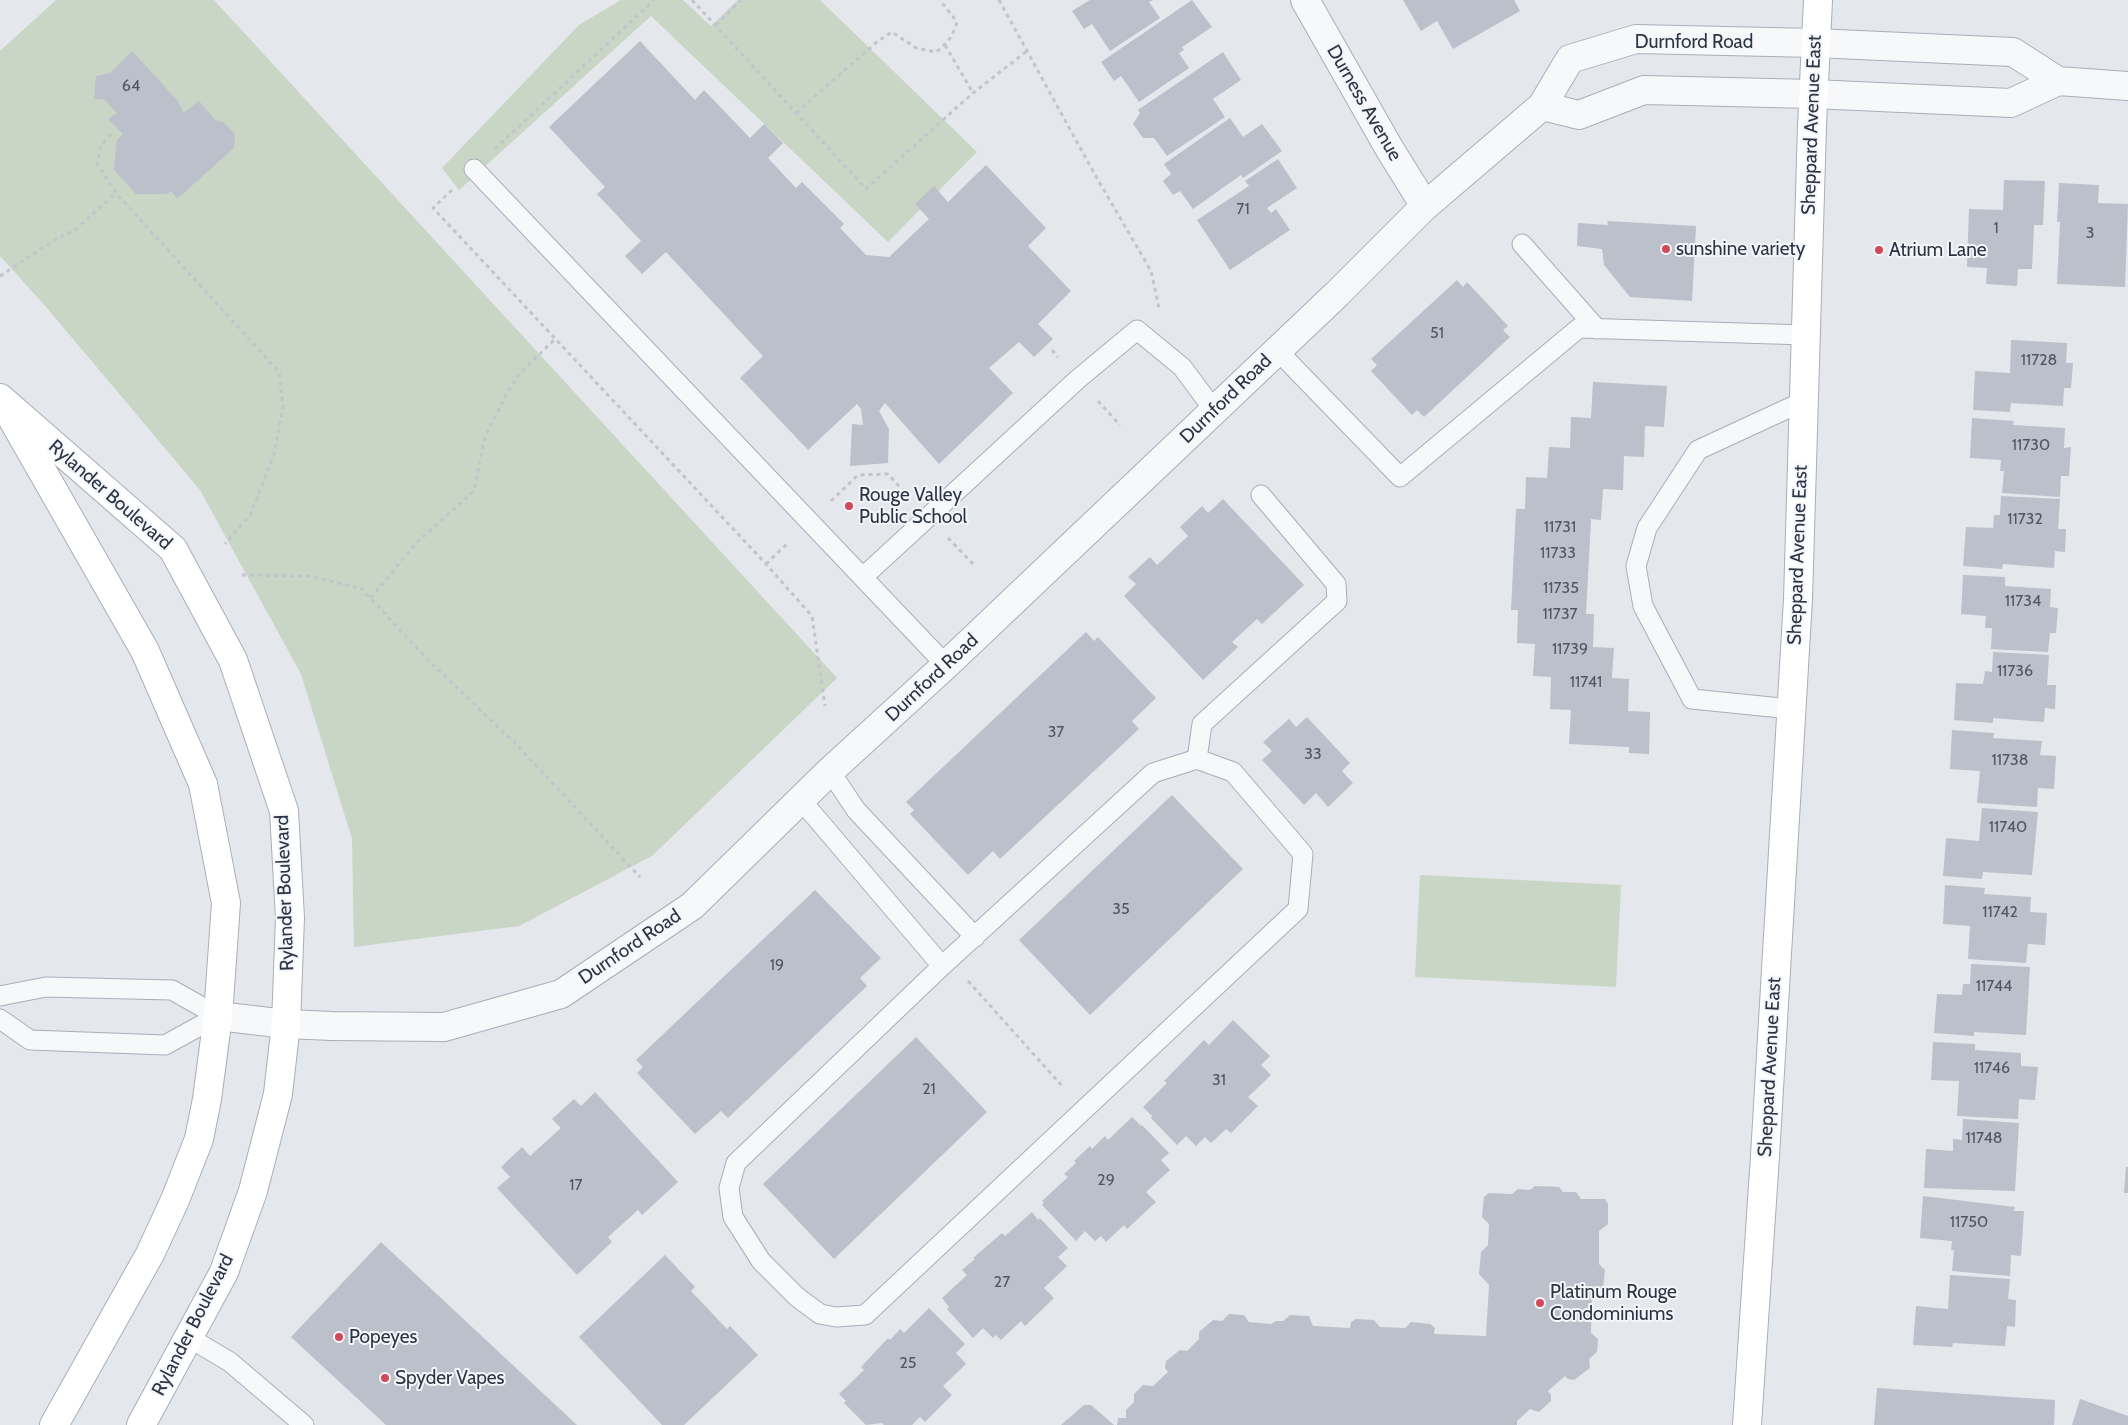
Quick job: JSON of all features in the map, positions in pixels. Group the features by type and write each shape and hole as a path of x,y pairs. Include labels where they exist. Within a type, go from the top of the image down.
{"street":[{"name":"Durness Avenue","path":"1305,0 1389,148 1425,206"},
{"name":"Sheppard Avenue East","path":"1747,1425 1766,1146 1798,599 1813,94 1818,0"},
{"name":"Durnford Road","path":"218,1016 286,1024 444,1027 561,994 692,906 830,771 946,665 1277,350 1425,206 1542,106 1570,59 1636,39 1815,43"},
{"path":"1815,43 2013,52 2058,81 2128,86"},
{"path":"1542,106 1579,115 1644,90 1813,94 2011,103 2058,81"},
{"name":"Rylander Boulevard","path":"1,400 146,651 203,784 226,903 218,1016 207,1098 199,1139 175,1200 150,1254 54,1425"},
{"name":"Rylander Boulevard","path":"1,400 173,549 234,660 284,811 290,918 286,1024 278,1094 253,1191 224,1272 141,1425"}],"lane":[{"path":"474,169 946,665"},
{"path":"1522,244 1597,328"},
{"path":"1277,350 1400,477 1579,328 1806,335"},
{"path":"863,577 1078,379 1137,330 1182,367 1214,410"},
{"path":"1791,709 1692,699 1643,606 1636,566 1647,528 1698,450 1804,401"},
{"path":"1197,759 1202,724 1337,601 1336,584 1261,495"},
{"path":"1197,759 1233,772 1303,854 1298,909 865,1314 836,1317 820,1314 797,1297 761,1261 733,1217 729,1188 736,1163 974,937 1153,773 1197,759"},
{"path":"830,771 856,810 974,937"},
{"path":"801,800 945,963"},
{"path":"0,996 46,987 172,990 218,1016"},
{"path":"0,1019 30,1040 165,1045 218,1016"},
{"path":"188,1337 230,1362 299,1423"}],"path":[{"path":"654,0 433,208 766,564 812,616 825,706"},
{"path":"692,0 866,189 973,93 1027,51"},
{"path":"716,25 741,0"},
{"path":"796,113 878,41 892,32 916,48 936,52 945,45 950,40 957,22 940,0"},
{"path":"999,0 1094,173 1151,271 1159,308"},
{"path":"945,45 973,93"},
{"path":"111,134 101,146 97,163 116,193 279,372 283,406 274,455 250,515 225,544"},
{"path":"0,276 53,241 76,229 116,193"},
{"path":"371,598 416,543 474,491 485,438 507,393 520,372 555,339"},
{"path":"766,564 858,475 888,474 973,564"},
{"path":"242,575 308,576 362,589 427,659 517,745 640,877"},
{"path":"945,963 1084,1110"}],"green space":[{"path":"56,0 214,0 837,678 652,856 519,926 354,947 352,839 301,674 200,490 47,308 0,256 0,51"},
{"path":"621,0 683,0 711,26 738,0 820,0 977,152 888,242 651,16 459,190 442,168 579,25"},
{"path":"1420,875 1621,885 1616,987 1415,977"}],"building":[{"path":"1090,0 1153,0 1149,2 1160,18 1110,51 1092,24 1084,29 1072,11"},
{"path":"1192,0 1212,27 1182,47 1184,50 1179,53 1189,68 1139,102 1121,76 1114,81 1101,62"},
{"path":"1403,0 1514,0 1520,11 1453,49 1437,21 1421,31"},
{"path":"640,41 695,100 704,90 750,138 764,124 783,143 768,158 796,188 802,182 844,224 840,228 866,255 889,257 929,219 915,204 934,186 948,202 986,165 1046,228 1028,246 1071,291 1038,324 1053,339 1034,357 1019,342 989,368 1013,393 939,464 885,403 879,411 889,429 888,463 850,466 852,424 863,425 861,409 857,404 808,450 740,378 763,356 666,252 642,274 625,256 641,241 597,194 605,187 549,127"},
{"path":"132,51 178,101 184,113 199,101 215,120 223,122 235,134 234,148 177,199 171,191 167,194 136,194 114,170 117,140 123,134 108,119 117,113 105,100 94,99 96,76 110,73"},
{"path":"1223,52 1241,80 1213,99 1225,117 1167,156 1154,138 1143,138 1133,124 1140,113 1138,110"},
{"path":"1230,118 1243,137 1262,124 1282,151 1243,178 1241,175 1193,209 1180,191 1173,195 1163,181 1171,174 1164,164"},
{"path":"1278,159 1297,188 1267,208 1271,213 1276,209 1290,230 1230,270 1197,220 1249,186 1245,181"},
{"path":"2004,180 2045,181 2043,225 2034,225 2032,269 2018,269 2017,286 1986,284 1987,268 1967,267 1969,209 2003,210"},
{"path":"2059,183 2099,185 2098,203 2128,204 2125,287 2057,284 2060,222 2057,222"},
{"path":"1607,221 1696,226 1692,301 1630,297 1604,265 1602,249 1577,246 1578,223 1608,225"},
{"path":"1457,280 1463,287 1467,282 1508,326 1503,330 1510,337 1424,417 1417,410 1412,415 1371,371 1377,365 1371,359"},
{"path":"2011,340 2067,343 2066,363 2073,363 2071,388 2064,388 2063,406 2011,403 2010,412 1973,410 1975,371 2010,373"},
{"path":"1593,382 1667,386 1664,427 1645,426 1644,457 1624,456 1623,490 1603,489 1601,520 1591,519 1586,614 1594,614 1593,647 1614,648 1612,678 1629,679 1628,711 1650,712 1649,754 1629,753 1629,747 1569,744 1571,710 1550,709 1551,677 1533,676 1535,644 1517,643 1518,610 1511,610 1516,509 1525,509 1526,477 1547,478 1549,447 1570,448 1571,417 1591,418"},
{"path":"1972,418 2014,421 2013,425 2065,428 2064,448 2071,447 2069,476 2061,476 2060,497 2002,493 2004,471 2000,471 2001,460 1970,458"},
{"path":"2001,496 2060,499 2058,529 2066,529 2065,552 2055,551 2054,568 2003,564 2002,569 1963,566 1966,527 1993,528 1994,515 2000,515"},
{"path":"1223,499 1304,585 1262,624 1257,619 1232,642 1238,647 1203,680 1124,596 1136,584 1128,577 1150,557 1157,565 1188,536 1180,527 1202,506 1208,513"},
{"path":"1963,575 2005,577 2005,586 2051,589 2050,607 2058,608 2056,633 2050,633 2048,652 1991,649 1992,628 1985,628 1986,616 1961,614"},
{"path":"1086,632 1094,641 1098,637 1156,698 1132,721 1139,729 1000,859 993,851 968,875 910,814 914,810 906,802"},
{"path":"1993,652 2049,655 2047,685 2056,685 2055,709 2045,708 2044,722 1993,718 1993,723 1954,720 1956,683 1983,684 1985,671 1992,672"},
{"path":"1307,717 1350,763 1342,771 1353,783 1328,807 1316,793 1304,805 1262,760 1272,751 1263,742 1289,719 1296,727"},
{"path":"1952,730 1994,733 1993,738 2042,741 2040,755 2056,756 2054,789 2038,788 2037,807 1977,803 1980,771 1950,769"},
{"path":"1172,795 1243,869 1090,1015 1019,940"},
{"path":"1982,808 2038,812 2032,875 1983,872 1982,879 1943,876 1946,838 1979,841"},
{"path":"1945,885 1985,888 1984,894 2031,897 2030,912 2047,913 2045,945 2028,944 2026,963 1968,959 1970,926 1943,924"},
{"path":"815,890 881,958 860,978 867,986 728,1118 721,1111 695,1134 637,1073 643,1067 636,1060"},
{"path":"1971,964 2030,967 2026,1035 1974,1032 1974,1036 1934,1033 1937,994 1962,995 1963,984 1970,984"},
{"path":"1233,1020 1270,1056 1261,1065 1271,1075 1248,1097 1258,1106 1231,1133 1226,1129 1211,1143 1205,1137 1196,1146 1186,1136 1177,1145 1143,1107 1167,1083 1164,1081 1204,1040 1209,1045"},
{"path":"916,1037 987,1112 834,1259 763,1184"},
{"path":"1933,1042 1975,1044 1975,1050 2021,1053 2021,1066 2038,1067 2035,1100 2019,1099 2018,1119 1957,1116 1959,1081 1931,1080"},
{"path":"595,1092 678,1182 642,1215 638,1210 608,1237 612,1242 577,1275 497,1188 510,1177 501,1167 522,1147 530,1156 561,1128 552,1119 574,1099 581,1106"},
{"path":"1132,1117 1169,1153 1161,1160 1170,1170 1146,1192 1156,1202 1127,1229 1124,1225 1106,1242 1101,1236 1095,1241 1085,1231 1076,1241 1042,1205 1044,1203 1042,1201 1068,1177 1064,1174 1076,1163 1074,1161 1090,1146 1092,1149 1105,1136 1108,1140"},
{"path":"1963,1119 2019,1123 2015,1191 1924,1188 1926,1149 1953,1151 1953,1139 1962,1140"},
{"path":"2126,1167 2128,1167 2128,1193 2124,1193"},
{"name":"Platinum Rouge Condominiums","path":"1535,1186 1559,1187 1563,1192 1576,1192 1581,1199 1605,1199 1608,1204 1608,1224 1599,1231 1599,1264 1605,1270 1603,1288 1598,1292 1592,1293 1591,1333 1598,1339 1597,1352 1589,1359 1590,1368 1574,1380 1568,1379 1565,1376 1548,1391 1551,1395 1551,1401 1539,1412 1530,1409 1517,1421 1517,1425 1117,1425 1118,1418 1126,1418 1126,1410 1134,1402 1134,1394 1143,1385 1153,1386 1168,1372 1165,1368 1166,1361 1180,1350 1187,1351 1199,1339 1199,1332 1213,1320 1222,1321 1229,1314 1244,1315 1249,1322 1271,1324 1276,1321 1283,1321 1290,1315 1309,1316 1313,1326 1350,1328 1351,1322 1356,1319 1374,1320 1380,1327 1405,1328 1411,1322 1430,1324 1435,1328 1434,1334 1486,1336 1489,1285 1479,1274 1481,1252 1488,1245 1489,1224 1482,1217 1484,1197 1489,1193 1512,1194 1518,1189 1530,1190"},
{"path":"1923,1196 2015,1207 2014,1211 2024,1211 2021,1256 2011,1255 2010,1276 1952,1271 1954,1250 1951,1250 1952,1241 1920,1238"},
{"path":"1032,1212 1068,1248 1058,1257 1067,1266 1044,1288 1054,1298 1025,1326 1021,1321 1001,1340 996,1335 993,1338 983,1328 973,1338 947,1309 949,1307 942,1298 967,1275 962,1270 975,1259 973,1258 1002,1233 1005,1236"},
{"path":"381,1242 577,1425 386,1425 291,1337"},
{"path":"665,1255 695,1287 691,1291 727,1329 730,1326 758,1355 684,1425 662,1425 579,1337"},
{"path":"1950,1275 2010,1279 2008,1299 2016,1300 2015,1327 2007,1326 2005,1346 1953,1343 1952,1347 1913,1345 1916,1306 1948,1309"},
{"path":"929,1308 965,1344 956,1353 966,1364 943,1386 952,1395 925,1422 920,1417 912,1425 884,1425 882,1423 866,1425 844,1403 846,1401 839,1394 864,1370 861,1367 888,1338 890,1340 900,1329 904,1333"},
{"path":"1877,1388 2055,1400 2054,1425 1874,1425"},
{"path":"2080,1399 2128,1416 2128,1425 2072,1425"},
{"path":"1084,1405 1091,1405 1114,1425 1061,1425"}],"place":[{"name":"sunshine variety","path":"1666,249"},
{"name":"Atrium Lane","path":"1879,250"},
{"name":"Rouge Valley Public School","path":"849,506"},
{"name":"Platinum Rouge Condominiums","path":"1540,1303"},
{"name":"Popeyes","path":"339,1337"},
{"name":"Spyder Vapes","path":"385,1378"}]}
